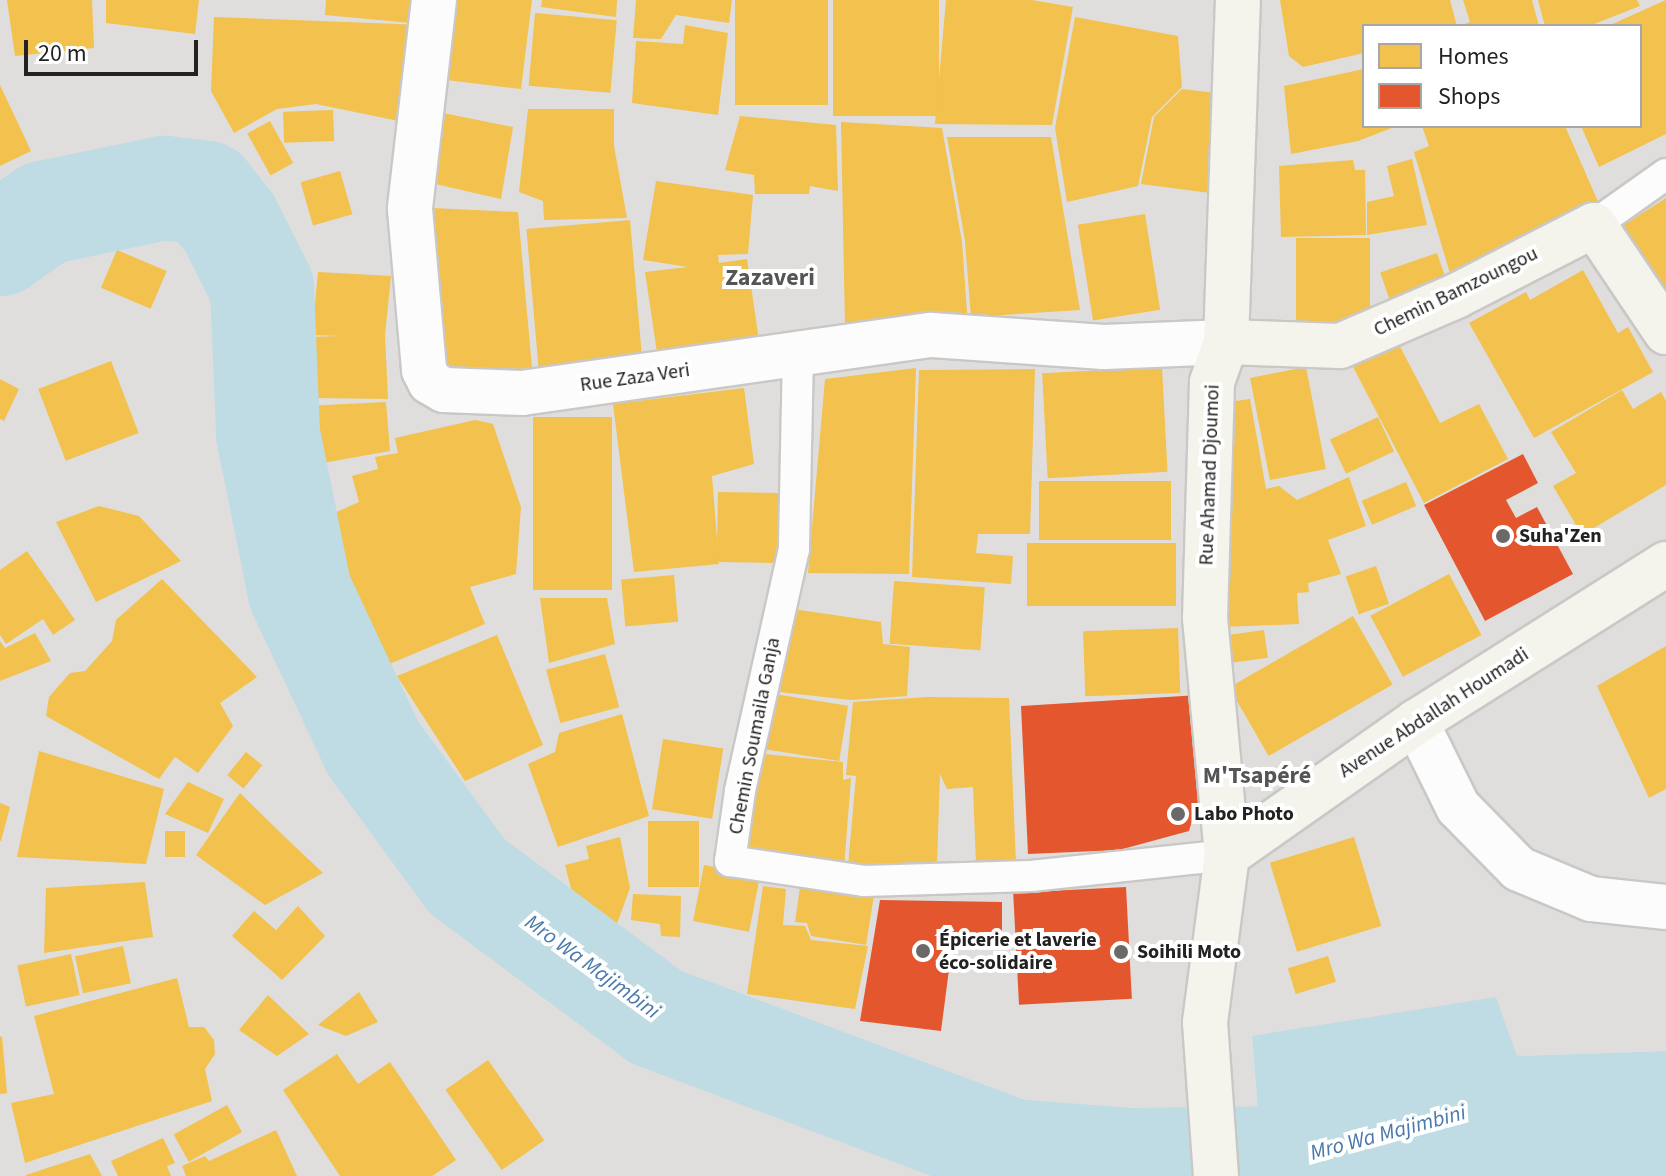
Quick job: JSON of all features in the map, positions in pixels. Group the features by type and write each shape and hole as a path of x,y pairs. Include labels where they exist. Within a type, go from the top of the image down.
{"street":[{"name":"Rue Zaza Veri","path":"434,0 410,209 424,370 430,382 444,390 522,393 931,335 1104,347 1226,342"},
{"name":"Rue Ahamad Djoumoi","path":"1227,855 1205,618 1212,382 1226,342 1238,0"},
{"name":"Chemin Bamzoungou","path":"1226,342 1340,346 1456,296 1594,225"},
{"path":"1594,225 1666,332"},
{"name":"Avenue Abdallah Houmadi","path":"1227,855 1416,722 1666,564"},
{"path":"1416,722 1458,807 1519,869 1591,899 1666,907"},
{"path":"1216,1176 1205,1022 1227,855"}],"lane":[{"name":"Chemin Bamzoungou","path":"1594,225 1666,174"},
{"name":"Chemin Soumaila Ganja","path":"798,354 794,549 740,791 730,861 864,881 1031,876 1227,855"}],"shaded area":[{"path":"0,0 1666,0 1666,1051 1517,1056 1252,1036 1263,1176 0,1176"}],"water":[{"path":"1496,997 1517,1056 1666,1051 1666,1176 1263,1176 1252,1036"}],"building: Homes":[{"path":"7,0 92,0 94,48 15,56"},
{"path":"106,0 199,0 195,34 106,23"},
{"path":"326,0 424,0 422,24 325,15"},
{"path":"443,0 532,0 521,89 438,79"},
{"path":"542,0 617,0 616,17 541,7"},
{"path":"636,0 732,0 729,23 676,15 661,39 633,38"},
{"path":"735,0 828,0 828,105 735,105"},
{"path":"833,0 939,0 939,116 833,116"},
{"path":"946,0 1032,0 1073,7 1052,125 935,124"},
{"path":"1280,0 1450,0 1456,24 1362,24 1362,53 1303,67 1289,56"},
{"path":"1463,0 1532,0 1538,24 1465,24 1470,22"},
{"path":"1538,0 1637,0 1640,6 1594,24 1544,24"},
{"path":"1666,0 1666,134 1599,167 1582,128 1642,128 1642,24 1612,24"},
{"path":"535,13 617,20 610,93 529,86"},
{"path":"214,17 424,25 418,125 316,104 277,109 234,133 211,91"},
{"path":"1075,17 1178,36 1182,87 1152,117 1138,186 1067,202 1055,128"},
{"path":"685,25 728,33 718,115 632,103 636,41 683,44"},
{"path":"1362,69 1362,128 1392,128 1358,141 1291,154 1284,86"},
{"path":"0,85 31,151 0,166"},
{"path":"1182,89 1216,93 1218,194 1141,184 1154,117"},
{"path":"528,109 614,109 614,146 627,218 544,220 543,201 519,192"},
{"path":"333,110 334,141 284,143 283,112"},
{"path":"433,111 513,127 501,199 431,183"},
{"path":"740,116 836,125 838,191 810,186 809,194 755,194 754,175 725,170"},
{"path":"270,121 293,163 271,176 247,134"},
{"path":"841,122 942,128 962,242 968,326 845,327"},
{"path":"1423,128 1566,128 1599,204 1454,287 1414,152 1429,146"},
{"path":"947,137 1051,137 1080,310 971,317 965,241"},
{"path":"1412,159 1427,225 1367,235 1367,202 1394,196 1387,166"},
{"path":"1353,160 1355,170 1365,170 1366,235 1281,237 1279,166"},
{"path":"340,171 352,214 313,226 301,182"},
{"path":"656,181 753,195 748,254 718,255 719,263 747,259 761,354 659,366 645,272 688,267 643,260"},
{"path":"1666,198 1666,301 1619,228"},
{"path":"432,208 518,212 533,379 434,377"},
{"path":"1145,214 1160,310 1093,320 1078,225"},
{"path":"630,220 643,369 539,378 526,229"},
{"path":"1296,238 1370,238 1370,330 1296,330"},
{"path":"117,250 167,271 151,309 101,288"},
{"path":"1437,253 1450,290 1393,309 1380,273"},
{"path":"1583,270 1618,333 1628,327 1653,372 1534,438 1469,323 1526,292 1530,300"},
{"path":"318,272 391,276 385,335 388,399 311,398 310,337 341,336 312,335"},
{"path":"1396,339 1440,423 1479,404 1508,459 1424,503 1351,363"},
{"path":"111,361 139,433 66,461 38,389"},
{"path":"1162,367 1167,472 1048,478 1042,373"},
{"path":"1306,367 1326,469 1270,480 1250,378"},
{"path":"916,368 909,574 808,573 825,379"},
{"path":"1035,369 1030,534 978,534 976,553 1013,556 1011,584 912,577 919,370"},
{"path":"0,379 19,389 4,421 0,419"},
{"path":"744,388 754,464 712,476 719,564 634,572 613,404"},
{"path":"1622,390 1633,409 1661,392 1666,401 1666,485 1582,535 1553,486 1576,473 1551,432"},
{"path":"1250,399 1266,489 1279,486 1297,500 1349,477 1366,526 1328,540 1341,574 1308,583 1309,592 1297,593 1299,624 1223,627 1229,402"},
{"path":"386,402 390,451 306,466 305,406"},
{"path":"533,417 612,417 612,590 533,590"},
{"path":"1378,417 1394,451 1346,474 1330,439"},
{"path":"475,420 493,424 521,507 516,574 470,587 485,624 363,675 334,601 296,530 359,502 352,476 378,469 375,457 398,453 395,438"},
{"path":"1039,481 1171,481 1171,540 1039,540"},
{"path":"1406,482 1416,506 1372,525 1362,501"},
{"path":"718,492 779,493 778,563 717,562"},
{"path":"99,506 139,516 181,561 96,602 56,522"},
{"path":"1027,543 1176,543 1176,606 1027,606"},
{"path":"27,551 75,620 53,635 43,619 6,644 0,635 0,570"},
{"path":"1376,566 1389,604 1359,614 1346,576"},
{"path":"1449,574 1481,635 1403,677 1370,616"},
{"path":"674,575 678,622 625,626 621,580"},
{"path":"162,579 257,677 220,703 233,726 198,773 175,757 159,779 46,716 49,697 70,673 85,671 112,641 116,620"},
{"path":"894,581 985,587 980,650 890,644"},
{"path":"540,598 607,598 615,644 549,663"},
{"path":"793,609 881,622 883,644 910,647 907,696 850,700 780,692"},
{"path":"1353,616 1392,684 1269,756 1229,688"},
{"path":"1178,628 1180,693 1085,696 1083,631"},
{"path":"1264,630 1268,658 1233,663 1229,635"},
{"path":"35,633 51,661 0,681 0,641 5,648"},
{"path":"497,635 543,745 465,781 397,676"},
{"path":"1666,646 1666,789 1649,798 1597,686"},
{"path":"605,654 619,707 560,723 546,670"},
{"path":"768,693 848,706 839,761 759,748"},
{"path":"928,697 1009,698 1016,863 976,864 973,787 947,789 940,774 937,864 848,866 856,776 846,775 853,702"},
{"path":"622,714 649,816 558,847 528,764 555,752 559,733"},
{"path":"663,739 723,749 712,819 652,809"},
{"path":"39,751 164,789 146,864 17,857"},
{"path":"246,752 262,765 243,789 227,775"},
{"path":"755,753 843,762 843,780 851,778 844,868 742,852"},
{"path":"188,782 224,799 208,833 165,814"},
{"path":"240,793 323,873 265,905 196,855"},
{"path":"0,803 10,807 1,841 0,841"},
{"path":"648,821 699,821 699,887 648,887"},
{"path":"165,831 185,831 185,857 165,857"},
{"path":"620,837 630,888 615,929 583,936 565,865 589,859 586,846"},
{"path":"1354,837 1381,926 1297,952 1270,863"},
{"path":"704,865 760,876 749,932 693,921"},
{"path":"801,880 875,889 866,945 811,936 807,923 795,922"},
{"path":"145,882 153,937 44,953 46,888"},
{"path":"763,886 786,889 783,925 805,926 811,940 868,946 855,1009 747,994"},
{"path":"633,894 681,896 680,937 661,936 660,924 631,920"},
{"path":"298,906 325,936 282,980 232,936 254,911 276,930"},
{"path":"123,946 131,983 83,993 75,956"},
{"path":"71,954 80,995 26,1007 17,965"},
{"path":"1328,956 1336,982 1296,994 1288,968"},
{"path":"177,978 189,1027 204,1027 214,1040 215,1054 205,1069 212,1101 25,1163 11,1103 54,1094 34,1016"},
{"path":"359,992 378,1022 346,1036 318,1025"},
{"path":"268,995 309,1034 277,1056 239,1030"},
{"path":"0,1037 7,1093 0,1094"},
{"path":"337,1054 358,1084 390,1062 456,1160 432,1176 340,1176 283,1090"},
{"path":"488,1060 544,1140 502,1170 445,1090"},
{"path":"227,1105 242,1132 189,1162 174,1135"},
{"path":"276,1130 297,1176 186,1176 182,1166 205,1156 209,1161"},
{"path":"163,1138 175,1163 167,1166 171,1176 118,1176 111,1161"},
{"path":"90,1154 102,1176 26,1176 26,1175"}],"building: Shops":[{"path":"1523,454 1538,483 1506,500 1516,518 1537,507 1573,574 1485,621 1424,505"},
{"path":"1199,695 1199,798 1189,831 1119,850 1028,854 1021,706"},
{"path":"1126,887 1132,999 1019,1005 1013,893"},
{"path":"880,900 1002,902 1002,935 953,939 941,1031 860,1021"}],"waterway":[{"name":"Mro Wa Majimbini","path":"0,244 44,213 164,188 206,193 229,222 262,288 268,434 300,592 373,748 467,876 656,1017 1013,1151 1131,1160 1295,1158 1494,1105 1666,1124"}],"place":[{"name":"Suha'Zen","path":"1503,536"},
{"name":"Labo Photo","path":"1178,814"},
{"name":"Épicerie et laverie éco-solidaire","path":"923,951"},
{"name":"Soihili Moto","path":"1121,952"}],"district":[{"name":"Zazaveri","path":"770,278"},
{"name":"M'Tsapéré","path":"1257,776"}]}
